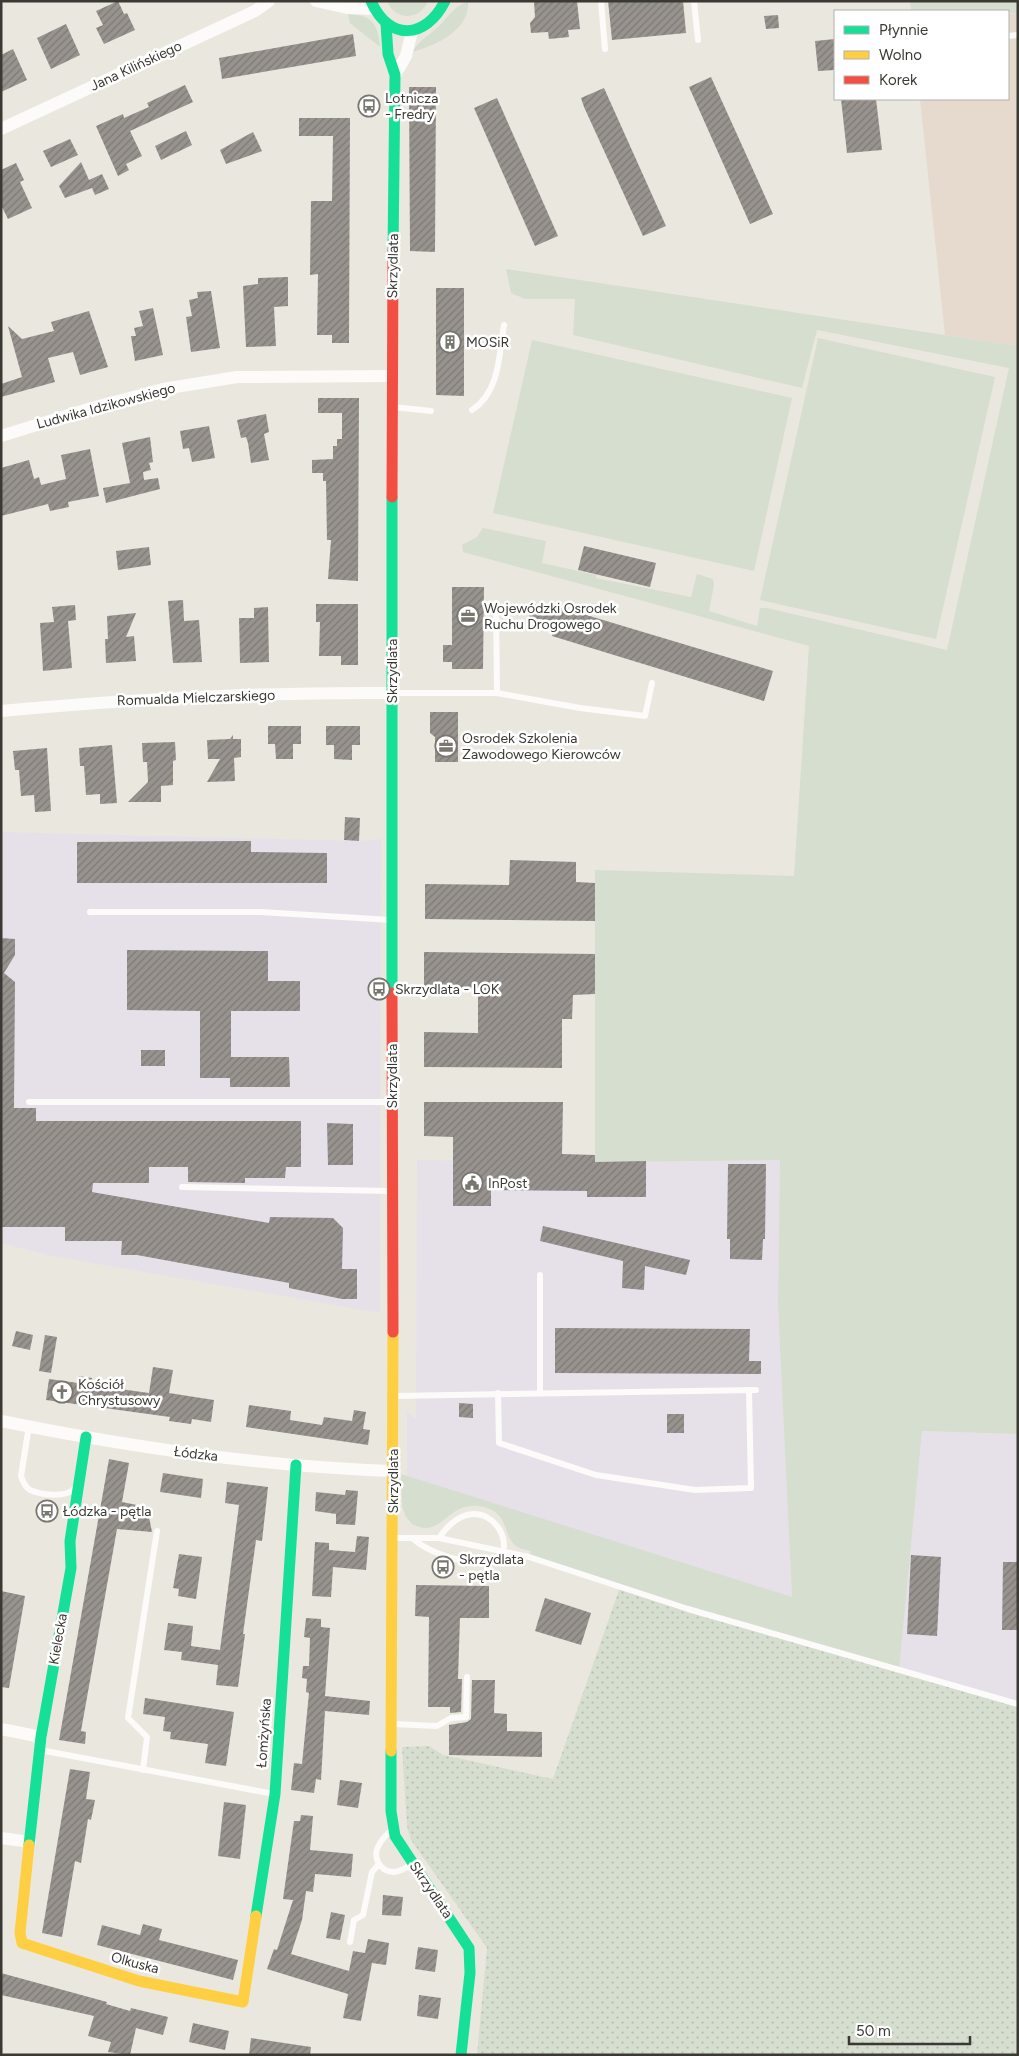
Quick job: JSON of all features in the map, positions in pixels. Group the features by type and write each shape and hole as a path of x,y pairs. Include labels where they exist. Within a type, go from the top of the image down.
{"street":[{"name":"Jana Kilińskiego","path":"1,129 255,11 269,1"},
{"path":"316,1 346,8 372,5 386,24 398,30 412,31 424,28 434,21 442,11 445,1"},
{"name":"Skrzydlata","path":"386,24 388,54 395,75 392,376 393,1538 391,1810 395,1836 469,1948 470,1973 461,2055"},
{"name":"Skrzydlata","path":"395,75 406,56 412,31"},
{"name":"Ludwika Idzikowskiego","path":"1,436 88,408 163,388 228,378 392,376"},
{"name":"Romualda Mielczarskiego","path":"1,711 124,700 218,695 392,693"},
{"name":"Łódzka","path":"1,1420 152,1448 296,1465 392,1471"},
{"name":"Kielecka","path":"22,1943 20,1933 40,1744 71,1568 70,1541 86,1437"},
{"name":"Łomżyńska","path":"243,2002 275,1794 296,1465"},
{"path":"1,1729 40,1744"},
{"path":"1,1838 30,1842"},
{"name":"Olkuska","path":"22,1943 139,1981 243,2002"}],"lane":[{"path":"601,1 604,49"},
{"path":"694,1 698,40"},
{"path":"472,410 482,404 492,387 504,325"},
{"path":"392,407 431,411"},
{"path":"496,603 497,693"},
{"path":"392,693 497,693 580,708 645,716 652,683"},
{"path":"90,912 261,912 392,920"},
{"path":"29,1102 392,1102"},
{"path":"182,1187 392,1191"},
{"path":"540,1275 540,1393"},
{"path":"393,1396 498,1393 752,1390 751,1488 695,1490 596,1475 499,1443 498,1393"},
{"path":"29,1426 21,1476 23,1483 31,1490 58,1495 71,1492 78,1485"},
{"path":"412,1538 432,1552 478,1562 496,1561 503,1551 502,1535 497,1525 489,1517 479,1514 469,1514 454,1520 439,1538"},
{"path":"144,1770 147,1737 128,1718 157,1531"},
{"path":"393,1538 439,1538 529,1557 697,1612 1018,1704"},
{"path":"392,1724 437,1726 451,1718 466,1717 467,1677"},
{"path":"40,1744 144,1770 275,1794"},
{"path":"393,1829 378,1845 376,1857 379,1864 385,1870 392,1872 413,1863"},
{"path":"350,1942 354,1920 364,1915 372,1872 379,1864"}],"shaded area":[{"path":"1018,13 1018,346 945,335 920,100 1009,100 1009,14"},
{"path":"1,832 359,841 381,839 380,1313 52,1256 1,1243"},
{"path":"417,1160 571,1162 780,1160 778,1305 792,1598 407,1476 407,1412 416,1419"},
{"path":"922,1431 1018,1434 1018,1704 899,1670"}],"green space":[{"path":"387,1 428,1 419,12 408,16 396,12"},
{"path":"910,1 1018,1 1018,13 1009,13 1009,10 911,10"},
{"path":"468,2 467,12 457,29 431,46 412,52 454,9"},
{"path":"348,14 363,16 372,22 378,32 380,47 350,23"},
{"path":"506,269 1018,346 1018,1434 922,1431 899,1670 688,1609 529,1557 531,1551 521,1549 512,1542 501,1518 489,1508 467,1506 459,1509 437,1524 422,1528 412,1524 406,1517 402,1506 401,1474 792,1597 778,1305 780,1160 595,1162 595,870 794,876 809,646 463,552 462,545 477,537 483,528 546,541 542,563 596,575 596,578 691,597 697,574 713,579 714,585 709,611 757,626 760,608 767,608 947,650 1009,368 817,330 802,388 573,335 575,299 525,299 511,293"},
{"path":"818,338 995,377 936,639 760,600"},
{"path":"532,340 792,398 754,571 493,513"},
{"path":"620,1587 1018,1704 1018,2055 477,2055 487,1948 411,1840 407,1826 402,1747 429,1746 443,1755 553,1779"}],"building":[{"path":"118,1 124,14 127,13 135,30 104,44 96,28 103,25 96,11"},
{"path":"577,1 580,29 568,30 569,37 549,39 548,32 531,33 530,23 535,17 534,2"},
{"path":"608,1 683,1 686,33 612,40"},
{"path":"778,15 779,28 766,29 764,16"},
{"path":"66,24 80,55 51,69 37,38"},
{"path":"353,34 356,56 222,79 219,58"},
{"path":"834,39 834,70 818,71 815,41"},
{"path":"13,49 27,80 1,92 1,55"},
{"path":"711,77 773,214 750,224 689,87"},
{"path":"185,85 193,102 130,131 142,156 126,164 129,170 118,176 96,126 123,114 124,118 149,107 147,103"},
{"path":"409,87 436,87 435,252 410,251"},
{"path":"604,88 666,226 643,236 581,98"},
{"path":"497,98 558,236 535,246 474,108"},
{"path":"841,100 876,100 882,150 847,153"},
{"path":"299,118 350,118 349,343 332,343 332,335 317,335 318,274 310,275 311,201 332,201 333,136 299,136"},
{"path":"186,131 192,145 161,160 155,146"},
{"path":"253,132 262,151 226,164 220,150"},
{"path":"70,139 78,155 51,167 43,151"},
{"path":"81,162 89,180 102,174 109,189 95,195 92,188 65,198 59,186"},
{"path":"16,163 24,180 20,182 32,208 8,219 1,205 1,170"},
{"path":"288,277 288,306 274,307 276,346 246,347 243,286 258,284 258,278"},
{"name":"MOSiR","path":"436,288 464,288 464,396 436,395"},
{"path":"211,291 220,348 191,352 186,317 192,316 189,300 198,298 197,292"},
{"path":"153,308 163,355 135,361 131,336 136,336 134,328 143,326 139,311"},
{"path":"89,311 108,367 80,375 73,352 48,358 55,382 1,397 1,384 22,377 8,326 22,339 54,331 51,322"},
{"path":"318,398 359,398 358,581 328,579 331,540 327,540 326,481 323,481 323,473 312,473 312,460 333,459 333,446 337,446 337,439 342,439 342,413 318,413"},
{"path":"266,414 269,432 264,434 269,460 251,463 248,443 246,437 241,438 237,420"},
{"path":"209,426 215,458 192,462 189,448 183,449 180,431"},
{"path":"150,437 153,462 149,463 151,470 143,472 144,480 158,478 160,489 106,503 103,488 130,483 122,443"},
{"path":"90,449 99,496 68,502 69,507 50,511 48,504 1,516 1,468 29,460 34,479 39,477 41,485 66,479 61,455"},
{"path":"584,546 656,563 650,587 578,570"},
{"path":"149,547 151,565 118,570 116,551"},
{"name":"Wojewódzki Osrodek Ruchu Drogowego","path":"452,587 484,587 483,669 452,669 452,662 443,662 443,645 452,645"},
{"path":"183,600 184,621 199,620 202,662 173,663 168,601"},
{"path":"316,604 358,604 358,665 341,665 341,656 319,656 320,622 316,622"},
{"path":"531,604 563,608 773,671 764,701 552,636 556,621 529,618"},
{"path":"75,605 76,620 68,621 72,668 43,671 40,623 54,622 52,607"},
{"path":"268,607 269,662 240,663 239,618 254,618 254,608"},
{"path":"136,613 126,637 134,636 136,661 106,663 105,639 108,639 107,616"},
{"name":"Osrodek Szkolenia Zawodowego Kierowców","path":"430,712 458,712 458,762 435,762 435,737 430,733"},
{"path":"268,726 301,726 301,744 293,744 293,759 276,759 275,744 268,744"},
{"path":"326,726 360,726 360,745 352,745 352,760 334,759 334,745 326,745"},
{"path":"233,735 233,739 241,739 241,757 234,758 235,781 207,782 220,759 208,759 207,740 230,739"},
{"path":"175,742 176,760 173,761 173,785 161,786 161,802 128,802 148,782 147,762 143,762 142,743"},
{"path":"112,745 117,803 100,804 100,794 86,795 84,766 80,766 79,748"},
{"path":"47,748 51,811 35,812 34,795 21,796 19,770 15,770 13,751"},
{"path":"345,817 360,818 359,841 344,840"},
{"path":"251,841 251,852 327,853 327,883 77,883 77,842"},
{"path":"510,860 576,862 576,882 595,883 595,921 425,919 425,884 509,885"},
{"path":"1,938 15,939 15,955 4,973 15,982 14,1108 36,1108 36,1121 301,1121 301,1167 286,1167 285,1178 245,1178 245,1183 188,1182 188,1167 149,1167 149,1183 93,1183 92,1192 269,1223 270,1217 333,1218 343,1228 342,1269 357,1269 357,1299 342,1299 289,1288 289,1283 137,1255 121,1255 122,1241 65,1241 65,1227 1,1227"},
{"path":"127,950 268,951 268,981 300,981 300,1011 231,1011 231,1057 289,1057 290,1087 230,1087 230,1078 200,1078 200,1011 127,1010"},
{"path":"424,952 595,954 595,994 573,995 572,1019 562,1019 562,1068 424,1067 424,1032 478,1033 478,988 424,987"},
{"path":"141,1050 165,1050 165,1066 141,1066"},
{"path":"424,1102 563,1102 562,1154 595,1155 595,1162 646,1161 646,1197 587,1197 587,1191 491,1190 491,1206 453,1206 453,1137 424,1136"},
{"path":"327,1123 353,1124 353,1165 328,1165"},
{"path":"728,1164 766,1164 765,1239 763,1239 762,1260 730,1259 730,1239 727,1239"},
{"path":"543,1226 690,1260 686,1275 645,1266 644,1290 622,1288 623,1261 540,1241"},
{"path":"555,1328 750,1329 749,1361 761,1361 761,1374 555,1373"},
{"path":"16,1331 33,1335 30,1350 12,1346"},
{"path":"45,1335 57,1337 51,1373 39,1371"},
{"path":"153,1367 173,1370 169,1393 214,1400 211,1422 192,1419 191,1424 169,1421 170,1417 46,1400 49,1379 78,1383 79,1376 92,1378 91,1385 149,1393"},
{"path":"459,1403 473,1404 473,1418 459,1417"},
{"path":"249,1405 291,1411 290,1420 322,1425 324,1417 352,1421 354,1410 366,1412 363,1429 370,1430 368,1445 246,1427"},
{"path":"667,1414 684,1414 684,1433 667,1433"},
{"path":"109,1459 129,1463 122,1502 147,1507 152,1532 117,1529 81,1731 86,1732 85,1744 59,1740"},
{"path":"163,1473 203,1479 201,1498 160,1492"},
{"path":"227,1482 268,1487 262,1541 256,1540 238,1687 216,1685 218,1665 181,1660 182,1652 164,1650 168,1623 193,1626 191,1646 220,1650 239,1505 225,1503"},
{"path":"346,1490 358,1491 355,1525 336,1524 336,1514 315,1511 316,1492 345,1495"},
{"path":"357,1536 369,1537 366,1570 333,1567 331,1597 312,1596 315,1542 329,1543 329,1550 355,1552"},
{"path":"179,1554 202,1557 196,1599 178,1596 179,1589 173,1588"},
{"path":"911,1555 941,1557 937,1636 907,1634"},
{"path":"1003,1562 1018,1562 1018,1630 1002,1630"},
{"path":"416,1585 489,1586 489,1618 460,1618 458,1679 462,1679 461,1712 450,1713 450,1707 428,1707 429,1617 415,1616"},
{"path":"1,1591 25,1596 9,1688 1,1687"},
{"path":"545,1598 591,1613 581,1645 535,1631"},
{"path":"306,1618 321,1619 321,1627 330,1628 325,1696 370,1701 369,1715 325,1711 321,1780 316,1779 314,1793 291,1790 294,1763 302,1764 309,1693 306,1692 307,1679 302,1678 303,1666 309,1666 310,1638 304,1637"},
{"path":"472,1680 495,1680 494,1713 507,1714 507,1731 542,1732 542,1757 449,1755 449,1725 467,1722 471,1719"},
{"path":"145,1698 234,1712 226,1766 205,1763 208,1744 170,1739 171,1732 163,1731 165,1717 143,1714"},
{"path":"70,1769 90,1772 86,1799 95,1800 91,1820 88,1819 81,1863 75,1861 62,1937 42,1933"},
{"path":"340,1780 362,1783 358,1808 337,1805"},
{"path":"224,1802 246,1805 240,1859 218,1856"},
{"path":"301,1815 313,1816 310,1850 353,1854 351,1877 315,1874 313,1892 306,1891 302,1920 291,1954 349,1971 353,1951 365,1953 368,1939 389,1943 386,1965 372,1963 361,2021 343,2018 348,1994 267,1969 274,1949 277,1950 293,1900 283,1899 294,1821 300,1821"},
{"path":"383,1895 403,1897 401,1916 382,1915"},
{"path":"331,1912 345,1915 340,1940 326,1938"},
{"path":"143,1924 162,1929 159,1940 238,1960 233,1980 97,1945 102,1925 140,1935"},
{"path":"418,1947 438,1950 435,1972 415,1969"},
{"path":"1,1973 107,2002 106,2004 130,2011 131,2008 168,2017 163,2035 136,2028 130,2055 108,2052 111,2042 88,2036 94,2016 1,1995"},
{"path":"419,1995 441,1998 438,2019 417,2016"},
{"path":"193,2023 229,2031 225,2050 189,2042"},
{"path":"251,2038 311,2047 310,2055 249,2055"}],"traffic: fast":[{"path":"371,1 387,24 397,29 408,31 418,29 428,23 437,14 445,1"},
{"path":"386,24 388,54 395,75 393,251"},
{"path":"392,497 392,993"},
{"path":"29,1845 41,1737 71,1568 70,1541 86,1437"},
{"path":"256,1916 275,1794 296,1465"},
{"path":"391,1751 391,1811 395,1836 469,1948 470,1973 461,2055"}],"traffic: slow":[{"path":"391,1751 393,1332"},
{"path":"29,1845 20,1933 22,1943 139,1981 243,2002 256,1916"}],"traffic: jam":[{"path":"392,497 393,251"},
{"path":"392,993 393,1332"}],"place":[{"name":"Lotnicza - Fredry","path":"369,106"},
{"name":"MOSiR","path":"450,342"},
{"name":"Wojewódzki Osrodek Ruchu Drogowego","path":"468,616"},
{"name":"Osrodek Szkolenia Zawodowego Kierowców","path":"446,746"},
{"name":"Skrzydlata - LOK","path":"379,989"},
{"name":"InPost","path":"472,1183"},
{"name":"Kościół Chrystusowy","path":"62,1392"},
{"name":"Łódzka - pętla","path":"47,1511"},
{"name":"Skrzydlata - pętla","path":"443,1567"}]}
